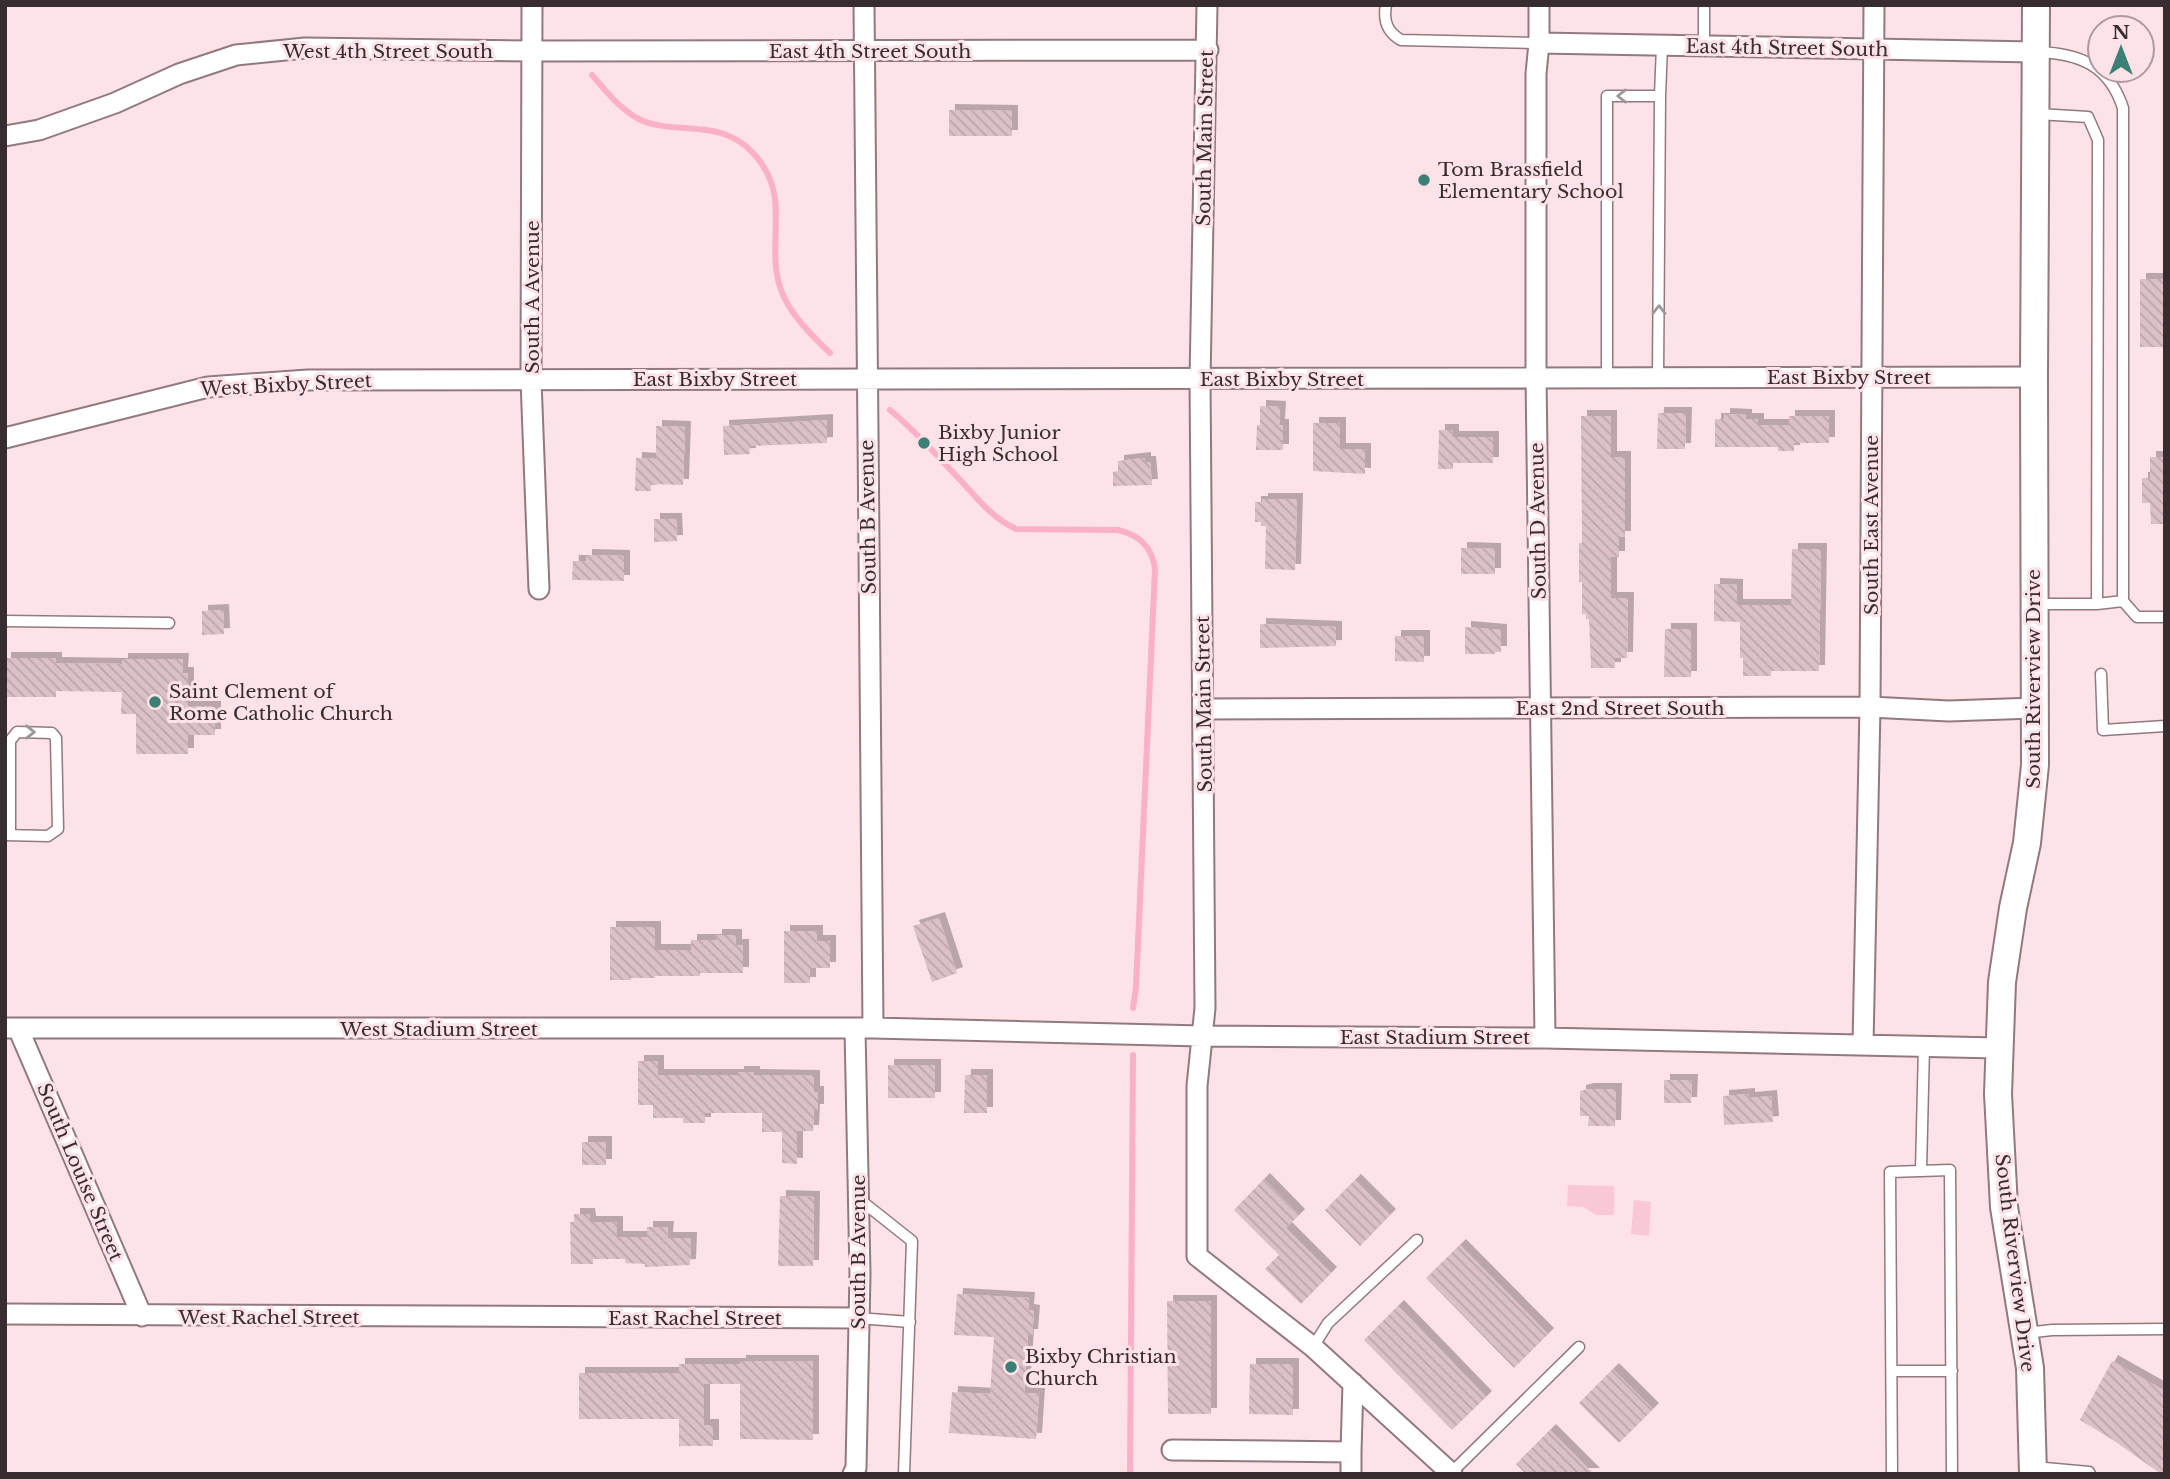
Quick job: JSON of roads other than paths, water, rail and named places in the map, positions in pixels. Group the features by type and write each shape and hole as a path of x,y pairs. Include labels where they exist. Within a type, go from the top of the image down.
{"street":[{"name":"South A Avenue","path":"532,5 531,380 539,589"},
{"name":"South B Avenue","path":"853,1474 856,1468 860,1274 858,1199 873,740 866,379 864,5"},
{"name":"South Main Street","path":"1207,5 1200,380 1206,1009 1197,1086 1197,1256 1313,1347"},
{"name":"South D Avenue","path":"1539,5 1536,74 1536,377 1545,1038"},
{"name":"South East Avenue","path":"1864,1045 1870,707 1874,5"},
{"name":"South Riverview Drive","path":"2033,1470 2030,1368 2004,1207 2000,1163 1998,1048 2004,970 2032,811 2036,708 2036,5"},
{"name":"East 4th Street South","path":"1539,43 2035,52"},
{"name":"West 4th Street South","path":"5,136 39,130 115,103 179,74 236,55 305,48 533,51"},
{"name":"East 4th Street South","path":"533,51 1208,50"},
{"name":"East Bixby Street","path":"531,380 2034,377"},
{"name":"West Bixby Street","path":"5,438 208,387 308,380 531,380"},
{"name":"East 2nd Street South","path":"1204,709 1870,707 1949,711 2036,708"},
{"name":"West Stadium Street","path":"12,1028 864,1029"},
{"name":"South Louise Street","path":"12,1028 142,1316"},
{"name":"East Stadium Street","path":"864,1029 1202,1036 1545,1038 1998,1048"},
{"name":"West Rachel Street","path":"5,1314 532,1317"},
{"name":"East Rachel Street","path":"532,1317 858,1318"},
{"path":"1313,1347 1452,1474"},
{"path":"1351,1474 1353,1383"},
{"path":"1172,1450 1351,1452"}],"lane":[{"path":"1386,5 1386,24 1392,34 1401,40 1539,43"},
{"path":"1704,5 1704,45"},
{"path":"1658,378 1662,46"},
{"path":"2035,52 2062,52 2079,57 2110,79 2119,93 2123,108 2123,601 2137,617 2165,617"},
{"path":"1608,376 1607,96 1660,96"},
{"path":"2036,114 2088,117 2098,140 2097,604"},
{"path":"2034,604 2097,604 2123,601"},
{"path":"5,621 169,622"},
{"path":"2101,674 2103,730 2165,726"},
{"path":"17,732 52,733 55,738 58,829 48,836 8,835 10,741 17,732"},
{"path":"1921,1170 1924,1046"},
{"path":"1892,1474 1890,1172 1921,1170 1950,1170 1952,1474"},
{"path":"858,1199 912,1241 904,1474"},
{"path":"1313,1347 1328,1323 1416,1240"},
{"path":"858,1318 910,1322"},
{"path":"2023,1334 2052,1330 2165,1329"},
{"path":"1452,1474 1579,1347"},
{"path":"1892,1371 1952,1371"},
{"path":"2033,1470 2090,1474"}],"waterway":[{"path":"592,75 621,107 643,121 714,131 741,142 753,153 765,169 772,186 776,220 775,254 781,290 795,316 830,353"},
{"path":"890,410 919,436 987,509 1008,525 1016,529 1118,530 1139,539 1151,554 1155,569 1133,1008"},
{"path":"1130,1474 1133,1055"}],"place":[{"name":"Tom Brassfield Elementary School","path":"1424,180"},
{"name":"Bixby Junior High School","path":"924,443"},
{"name":"Saint Clement of Rome Catholic Church","path":"155,702"},
{"name":"Bixby Christian Church","path":"1011,1367"}]}
